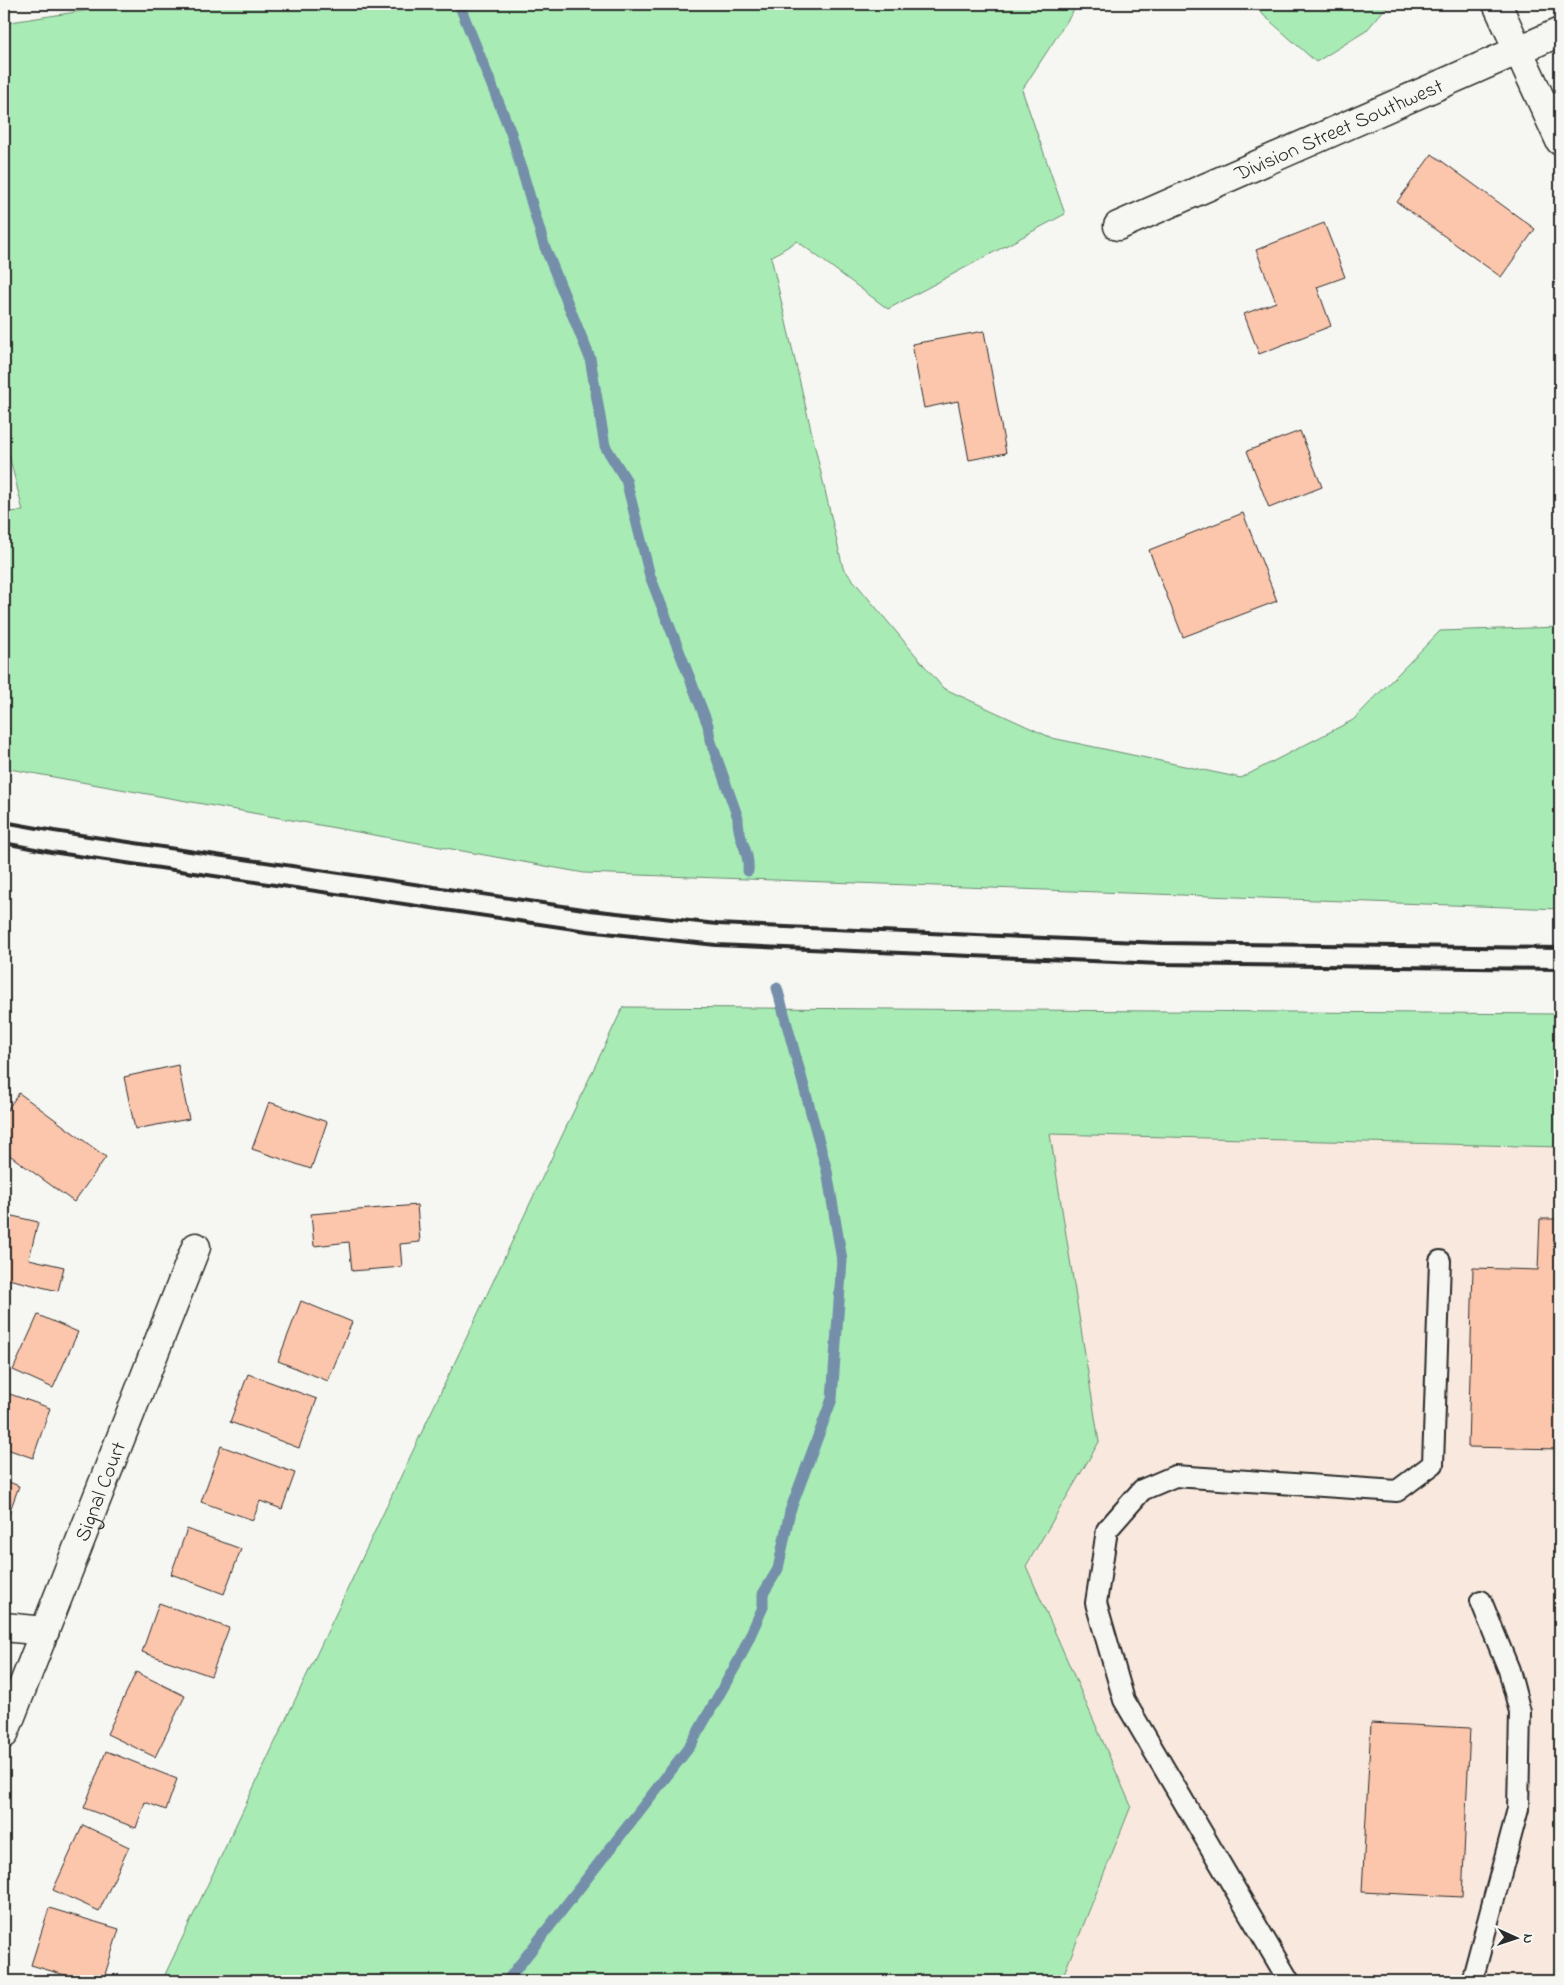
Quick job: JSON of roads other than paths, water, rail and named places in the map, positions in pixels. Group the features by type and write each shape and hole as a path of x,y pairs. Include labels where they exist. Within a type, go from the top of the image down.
{"street":[{"path":"1497,4 1560,142"},
{"name":"Division Street Southwest","path":"1118,226 1560,32"},
{"name":"Signal Court","path":"4,1734 196,1247"},
{"path":"4,1627 45,1631"}],"lane":[{"path":"1290,1981 1124,1700 1096,1603 1107,1530 1142,1490 1174,1476 1397,1492 1433,1464 1440,1262"},
{"path":"1472,1981 1518,1809 1520,1712 1509,1670 1481,1601"}],"waterway":[{"path":"459,4 511,133 544,245 590,358 605,446 626,480 650,576 708,725 710,739 738,818 739,832 747,857 748,871"},
{"path":"507,1981 690,1746 740,1658 763,1607 763,1594 778,1569 790,1511 832,1399 842,1260 827,1171 777,988"}],"railway":[{"path":"4,822 590,910 717,924 1162,943 1560,948"},
{"path":"4,843 51,852 587,931 716,945 1161,964 1560,969"}]}
